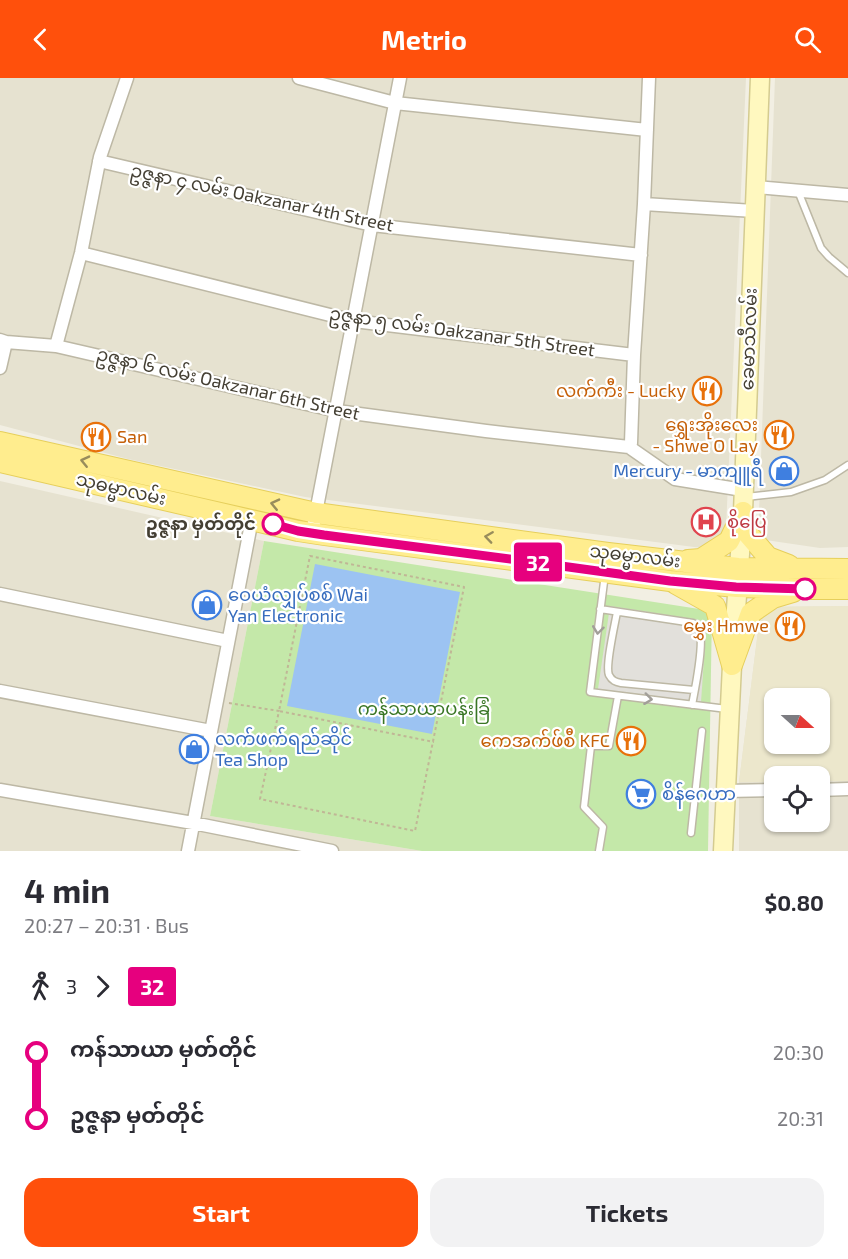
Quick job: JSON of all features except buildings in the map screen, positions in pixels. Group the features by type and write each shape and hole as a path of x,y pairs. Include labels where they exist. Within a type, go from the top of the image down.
{"main road":[{"name":"ခေမာသီလမ်း","path":"723,851 743,500 760,78"},
{"name":"သုဓမ္မာလမ်း","path":"0,442 316,513 607,562 670,581 737,578 804,579 848,589"},
{"name":"သုဓမ္မာလမ်း","path":"0,462 312,533 607,562 671,561 737,578"},
{"path":"671,561 701,559 729,541 743,500"},
{"path":"732,665 751,614 804,579 768,557 749,536 743,500"},
{"name":"သုဓမ္မာလမ်း","path":"804,579 848,569"},
{"path":"670,581 715,606 732,665"}],"street":[{"path":"56,346 81,253 99,161 127,78"},
{"path":"298,78 395,104 647,130"},
{"path":"312,533 400,78"},
{"path":"650,78 629,447 675,479 743,500"},
{"name":"ဥဇ္ဇနာ ၄ လမ်း Oakzanar 4th Street","path":"99,161 372,225 641,255"},
{"path":"756,187 848,195"},
{"path":"644,204 754,211"},
{"name":"ဥဇ္ဇနာ ၅ လမ်း Oakzanar 5th Street","path":"81,253 354,321 634,355"},
{"path":"0,368 3,341"},
{"name":"ဥဇ္ဇနာ ၆ လမ်း Oakzanar 6th Street","path":"3,341 56,346 337,411 629,447"},
{"path":"188,851 252,519"},
{"path":"0,594 228,642"},
{"path":"0,691 211,731"},
{"path":"830,790 848,789"},
{"path":"0,790 193,823 332,851"},
{"path":"726,791 764,790"}],"lane":[{"path":"798,190 821,248 848,273"},
{"path":"743,500 791,492 825,480 848,465"},
{"path":"607,562 590,692 730,710"},
{"path":"600,609 693,623 698,626 701,644 692,705"},
{"path":"617,612 608,666 610,677 614,682 694,690"},
{"path":"599,851 603,827 584,807 586,785 591,746 609,746 618,696"},
{"path":"691,833 702,731"}],"path":[{"path":"310,556 464,587 415,831 260,799 279,711 310,556"},
{"path":"217,701 434,742"}],"shaded area":[{"path":"0,78 746,78 725,551 305,497 128,459 0,425"},
{"path":"775,78 848,78 848,547 820,548 758,539"},
{"path":"0,481 264,541 210,816 422,851 0,851"},
{"path":"610,606 700,620 706,630 701,702 598,689"},
{"path":"848,606 848,851 739,851 739,782 761,607"},
{"path":"848,606 848,781 830,781 830,766 764,766 764,782 739,782 761,607"}],"green space":[{"name":"ကန်သာယာပန်းခြံ","path":"264,541 712,611 708,851 422,851 210,816"}],"water":[{"path":"315,564 460,592 432,734 287,706"}],"bus line":[{"name":"32","path":"273,524 324,535 670,581 736,587 805,589"}],"place":[{"name":"လက်ကီး - Lucky","path":"707,391"},
{"name":"ရွှေးအိုးလေး - Shwe O Lay","path":"779,435"},
{"name":"San","path":"96,437"},
{"name":"Mercury - မာကျူရီ","path":"784,471"},
{"name":"စိုပြေ","path":"706,522"},
{"name":"ဥဇ္ဇနာ မှတ်တိုင်","path":"273,524"},
{"name":"ဝေယံလျှပ်စစ် Wai Yan Electronic","path":"207,605"},
{"name":"မွှေး Hmwe","path":"790,626"},
{"name":"ကေအက်ဖ်စီ KFC","path":"631,741"},
{"name":"လက်ဖက်ရည်ဆိုင် Tea Shop","path":"194,749"},
{"name":"စိန်ဂေဟာ","path":"641,794"}]}
